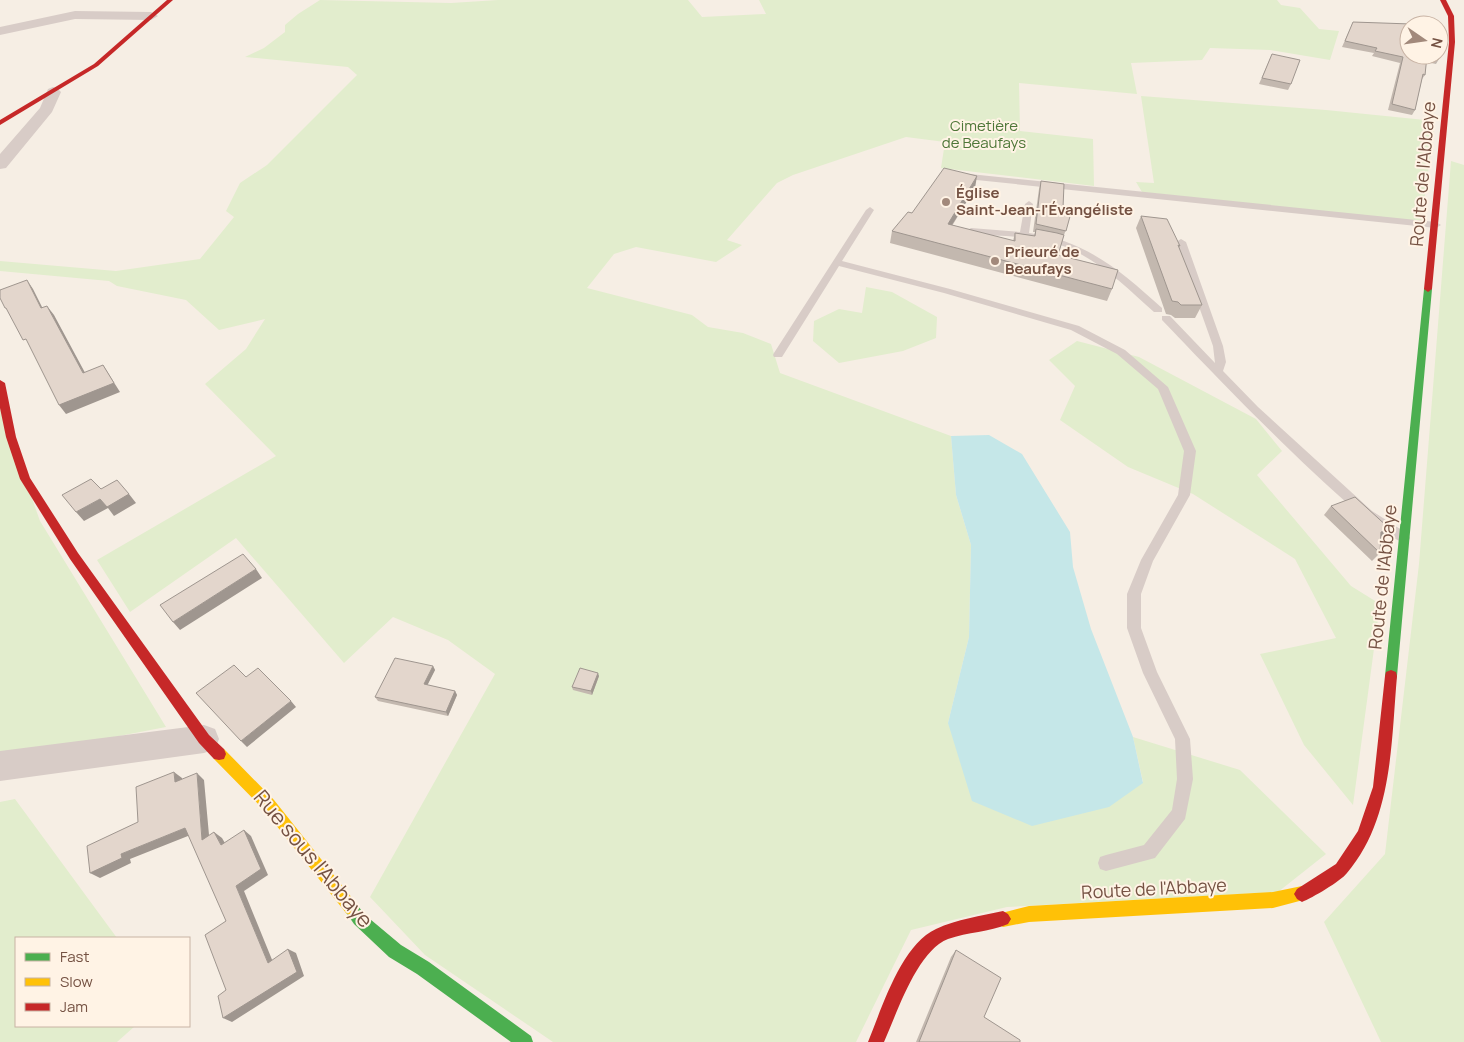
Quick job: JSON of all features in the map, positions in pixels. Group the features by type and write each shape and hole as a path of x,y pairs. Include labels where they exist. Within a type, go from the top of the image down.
{"street":[{"path":"0,123 96,65 170,0"},
{"name":"Route de l'Abbaye","path":"876,1042 909,967 936,937 966,927 1029,914 1067,910 1273,900 1301,895 1341,869 1364,835 1380,787 1436,225 1452,42 1451,16 1443,0"},
{"path":"0,31 76,15 151,16"},
{"path":"0,164 47,109 53,92"},
{"name":"Rue sous l'Abbaye","path":"0,383 12,437 26,479 74,556 204,739 270,805 360,919 395,951 423,968 525,1042"},
{"path":"0,766 204,739"}],"lane":[{"path":"958,176 1436,225"},
{"path":"1024,236 1029,204"},
{"path":"778,355 870,210"},
{"path":"971,231 1024,236 1064,244 1077,249 1127,282 1162,314 1254,410 1368,514 1405,539"},
{"path":"1181,242 1204,301 1218,346 1221,362 1218,371"},
{"path":"838,263 947,291 1075,328 1121,352 1163,387 1190,451 1184,495 1147,560 1134,594 1134,628 1150,673 1182,739 1185,779 1179,813 1150,852 1106,862"}],"green space":[{"name":"Cimetière de Beaufays","path":"320,0 451,3 498,0 688,0 702,17 766,14 759,0 1277,0 1281,5 1300,8 1319,29 1339,31 1330,60 1270,50 1210,48 1202,60 1131,63 1137,94 1019,83 1020,131 1093,139 1094,186 941,168 945,142 906,137 793,175 777,183 727,240 742,245 716,262 636,247 614,254 587,288 692,315 708,327 743,333 771,344 780,373 951,436 956,495 971,545 969,637 948,723 1143,782 1133,737 1240,770 1326,854 1278,892 1007,907 911,930 856,1042 553,1042 425,955 370,897 495,674 448,640 393,617 344,663 236,538 130,612 97,560 276,456 205,384 246,349 265,319 219,330 186,300 117,286 109,281 0,271 0,261 116,271 200,259 234,217 226,211 240,183 267,165 357,75 348,67 245,57 264,48 285,32 285,25"},
{"path":"1141,96 1326,110 1435,121 1421,224 1142,192 1136,182 1154,183"},
{"path":"1451,161 1464,165 1464,1042 1381,1042 1324,922 1385,854 1419,564"},
{"path":"866,287 892,292 937,317 936,338 903,351 839,363 813,341 814,321 839,309 862,313"},
{"path":"1077,341 1139,357 1256,419 1282,451 1257,475 1351,586 1380,604 1353,805 1304,745 1260,654 1336,638 1295,559 1193,494 1128,467 1060,420 1075,386 1049,360"},
{"path":"0,408 40,521 166,727 0,759"},
{"path":"15,799 116,937 15,937 15,1027 134,1027 117,1042 0,1042 0,802"}],"water":[{"path":"989,435 1022,454 1070,532 1073,567 1091,629 1133,737 1143,783 1109,807 1032,826 972,801 948,723 969,637 971,545 956,495 951,436"}],"building":[{"path":"1353,22 1399,24 1399,56 1375,51 1377,48 1345,41"},
{"path":"1272,54 1300,60 1291,84 1262,78"},
{"path":"1401,65 1426,65 1415,110 1392,104"},
{"path":"944,168 977,176 948,224 1015,241 1015,233 1035,236 1036,229 1064,235 1058,255 1118,270 1112,289 892,231 908,212 912,213"},
{"path":"1041,181 1064,184 1063,208 1072,209 1066,231 1036,224"},
{"path":"1141,216 1167,219 1180,246 1178,245 1202,305 1181,305 1178,302 1172,301"},
{"path":"27,280 41,308 47,306 83,373 103,365 114,383 59,405 26,339 23,340 0,298 0,290"},
{"path":"91,479 101,489 117,480 129,494 107,507 100,499 76,512 62,495"},
{"path":"1355,497 1390,529 1381,532 1380,553 1331,506"},
{"path":"243,554 256,569 173,622 160,605"},
{"path":"395,658 433,666 424,684 455,691 446,712 375,697"},
{"path":"234,665 246,677 258,668 291,701 241,741 196,693"},
{"path":"580,668 598,673 591,691 572,687"},
{"path":"174,772 175,782 197,773 202,840 214,832 221,845 244,830 261,869 236,886 268,963 288,949 297,972 223,1018 218,996 226,990 205,935 226,921 185,828 121,854 122,858 90,873 87,846 138,822 136,787"},
{"path":"956,950 1001,978 984,1017 1020,1040 1020,1042 919,1042"}],"traffic: fast":[{"path":"1391,676 1428,289"},
{"path":"351,908 359,919 395,951 423,968 525,1042"}],"traffic: slow":[{"path":"219,754 269,805 351,908"},
{"path":"1003,919 1029,914 1273,900 1302,894"}],"traffic: jam":[{"path":"0,123 96,65 170,0"},
{"path":"1428,289 1452,42 1451,16 1443,0"},
{"path":"0,383 11,437 25,479 74,556 204,739 219,754"},
{"path":"1302,894 1341,869 1364,835 1380,787 1391,676"},
{"path":"876,1042 900,986 924,948 935,938 948,931 1003,919"}],"place":[{"name":"Église Saint-Jean-l'Évangéliste","path":"946,202"},
{"name":"Prieuré de Beaufays","path":"995,261"}]}
